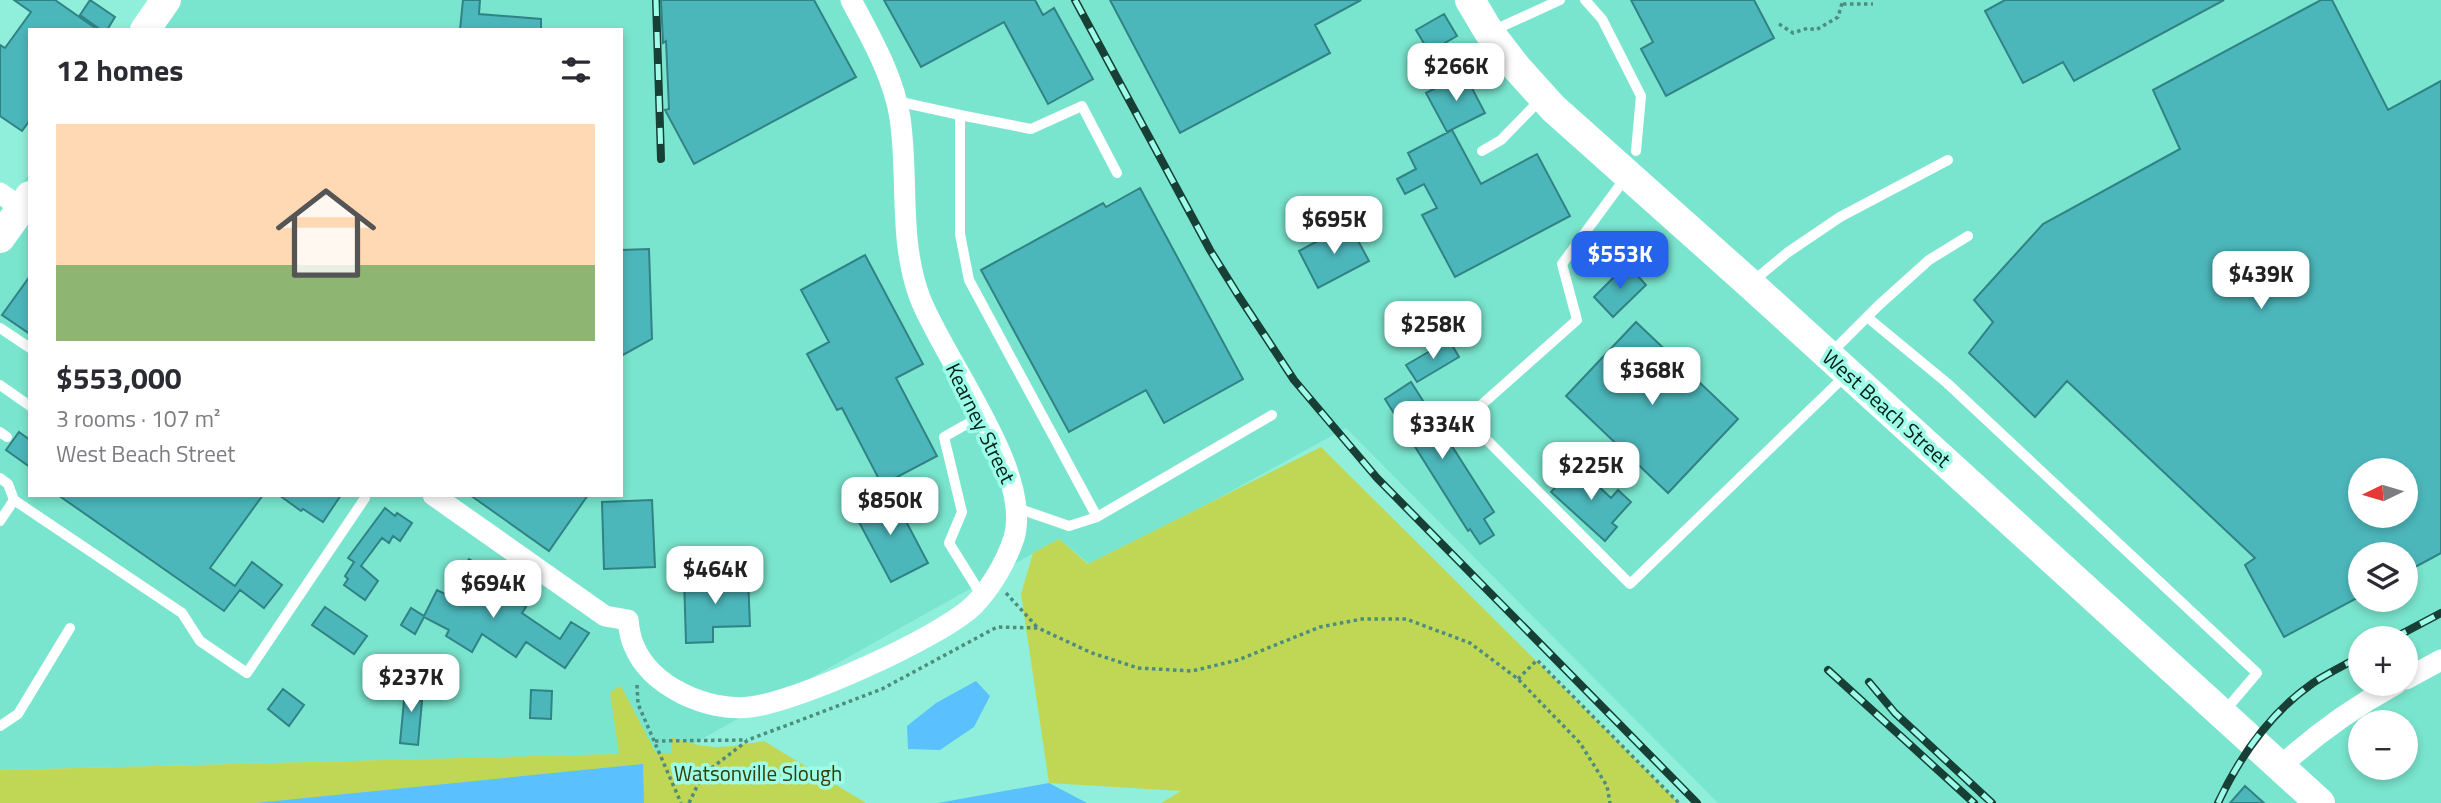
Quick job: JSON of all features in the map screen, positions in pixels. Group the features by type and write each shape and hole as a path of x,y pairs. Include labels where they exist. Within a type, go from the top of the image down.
{"main road":[{"path":"146,28 166,0"},
{"name":"West Beach Street","path":"1470,0 1489,33 1543,97 1632,163 1749,283 2320,803"},
{"path":"0,238 20,203"}],"street":[{"name":"Kearney Street","path":"436,497 605,616 628,620 635,648 645,665 671,687 720,707 752,707 771,703 865,666 957,618 988,588 1012,542 1017,508 1010,475 932,324 913,275 905,225 902,136 896,102 869,33 851,0"},
{"path":"2418,672 2441,660"},
{"path":"2281,766 2351,710 2375,696"}],"lane":[{"path":"1489,33 1559,0"},
{"path":"1585,0 1602,19 1641,96 1632,163 1562,264 1577,320 1479,407 1485,438 1630,584 1839,364 1867,317 1929,260 1968,236"},
{"path":"1482,151 1502,140 1543,97"},
{"path":"896,102 1031,129 1082,106 1117,173"},
{"path":"960,115 960,234 969,280 1097,516"},
{"path":"1749,283 1840,216 1948,160"},
{"path":"1867,317 1947,383 2257,673 2223,713"},
{"path":"0,328 28,347"},
{"path":"0,385 28,404"},
{"path":"1017,508 1069,526 1097,516 1272,415"},
{"path":"981,416 944,437 962,512 949,543 988,588"},
{"path":"0,478 8,484 14,500 182,613 200,641 247,673 365,498"},
{"path":"0,520 14,500"},
{"path":"0,726 18,715 70,628"}],"path":[{"path":"1779,24 1793,33 1808,28 1816,30 1838,17 1843,2 1873,4"},
{"path":"988,588 1038,628 1092,653 1138,668 1192,671 1238,660 1320,627 1362,619 1406,619 1470,643 1518,679 1580,743 1607,786 1610,803"},
{"path":"689,803 700,779 748,740 882,690 997,627 1038,628"},
{"path":"635,648 638,704 681,803"},
{"path":"1518,679 1537,660 1679,803"},
{"path":"655,740 748,740"}],"shaded area":[{"path":"151,0 2441,0 2441,803 1718,803 1346,428 1093,567 1059,539 677,753 0,770 0,191 11,199 28,176 28,497 623,497 623,28 131,28"}],"green space":[{"path":"1321,447 1679,803 1161,803 1181,791 1049,783 1021,594 1033,553 1059,539 1088,564"},
{"name":"Watsonville Slough","path":"621,686 656,753 672,753 672,737 697,745 717,747 764,741 866,803 0,803 0,770 619,754 610,692"}],"water":[{"path":"976,681 990,696 974,727 940,750 908,749 907,726 936,703"},
{"path":"643,764 644,803 256,803"},
{"path":"1049,783 1087,803 938,803"}],"building":[{"path":"14,0 55,0 95,28 28,28 28,123 22,131 0,116 0,45 5,48 31,12"},
{"path":"90,0 115,17 108,28 98,28 80,15"},
{"path":"463,0 480,0 479,14 541,19 541,28 460,28"},
{"path":"661,0 814,0 856,77 694,164 665,110 669,109"},
{"path":"884,0 1035,0 1043,15 1054,8 1093,79 1048,104 1004,22 921,67"},
{"path":"1110,0 1361,0 1315,25 1330,53 1180,133"},
{"path":"1631,0 1754,0 1774,38 1666,96 1641,49 1653,42"},
{"path":"2005,0 2224,0 2074,81 2063,62 2023,83 1985,11"},
{"path":"2321,0 2332,0 2388,110 2441,81 2441,553 2418,565 2418,542 2348,542 2348,603 2284,637 2245,565 2255,558 2067,381 2035,417 1969,353 1993,322 1974,300 2043,224 2180,149 2153,90"},
{"path":"1444,14 1457,36 1429,52 1416,30"},
{"path":"1464,73 1485,113 1447,132 1426,93"},
{"path":"1452,130 1481,184 1537,154 1570,216 1455,277 1422,215 1437,208 1424,184 1405,194 1397,179 1416,169 1408,153"},
{"path":"1140,188 1243,379 1164,423 1146,390 1069,432 981,270 1103,203 1106,207"},
{"path":"1349,224 1369,261 1318,288 1299,251"},
{"path":"649,249 652,339 623,355 623,250"},
{"path":"865,255 923,364 896,378 937,456 882,485 842,408 837,410 807,354 829,342 801,290"},
{"path":"1627,264 1646,285 1613,317 1594,297"},
{"path":"28,279 28,333 2,315"},
{"path":"1636,322 1738,419 1668,493 1566,396"},
{"path":"1449,340 1459,357 1417,382 1406,365"},
{"path":"1411,382 1494,512 1484,519 1494,535 1480,544 1470,529 1468,531 1385,399"},
{"path":"19,432 28,439 28,466 6,450"},
{"path":"1576,465 1611,498 1618,490 1631,502 1612,523 1617,527 1605,541 1551,492"},
{"path":"890,491 928,563 891,582 853,511"},
{"path":"61,497 262,497 210,568 235,586 252,562 282,585 264,608 240,590 224,611"},
{"path":"282,497 340,497 323,522 303,509 301,511"},
{"path":"473,497 587,497 549,551"},
{"path":"652,500 655,567 604,569 602,502"},
{"path":"385,508 395,516 397,513 412,523 400,541 393,536 389,543 382,538 361,566 378,581 365,600 344,585 348,579 345,576 354,562 348,558"},
{"path":"469,559 488,571 476,589 498,604 506,592 526,607 522,613 560,639 571,622 589,633 565,668 526,642 516,657 482,634 472,652 446,636 449,630 424,617 415,634 401,625 411,608 424,616 437,590 445,594"},
{"path":"748,577 750,626 713,627 713,642 686,643 684,578"},
{"path":"325,607 367,636 354,654 312,625"},
{"path":"406,680 421,681 418,745 400,743"},
{"path":"283,689 304,705 289,726 268,709"},
{"path":"531,690 552,691 551,719 530,718"},
{"path":"2245,786 2264,803 2230,803"}],"railway":[{"path":"656,0 661,159"},
{"path":"1075,0 1210,250 1294,380 1377,478 1697,803"},
{"path":"2416,626 2441,613"},
{"path":"2218,803 2246,752 2270,722 2297,695 2348,663"},
{"path":"1828,670 1974,803"},
{"path":"1869,682 1895,713 1992,803"}]}
